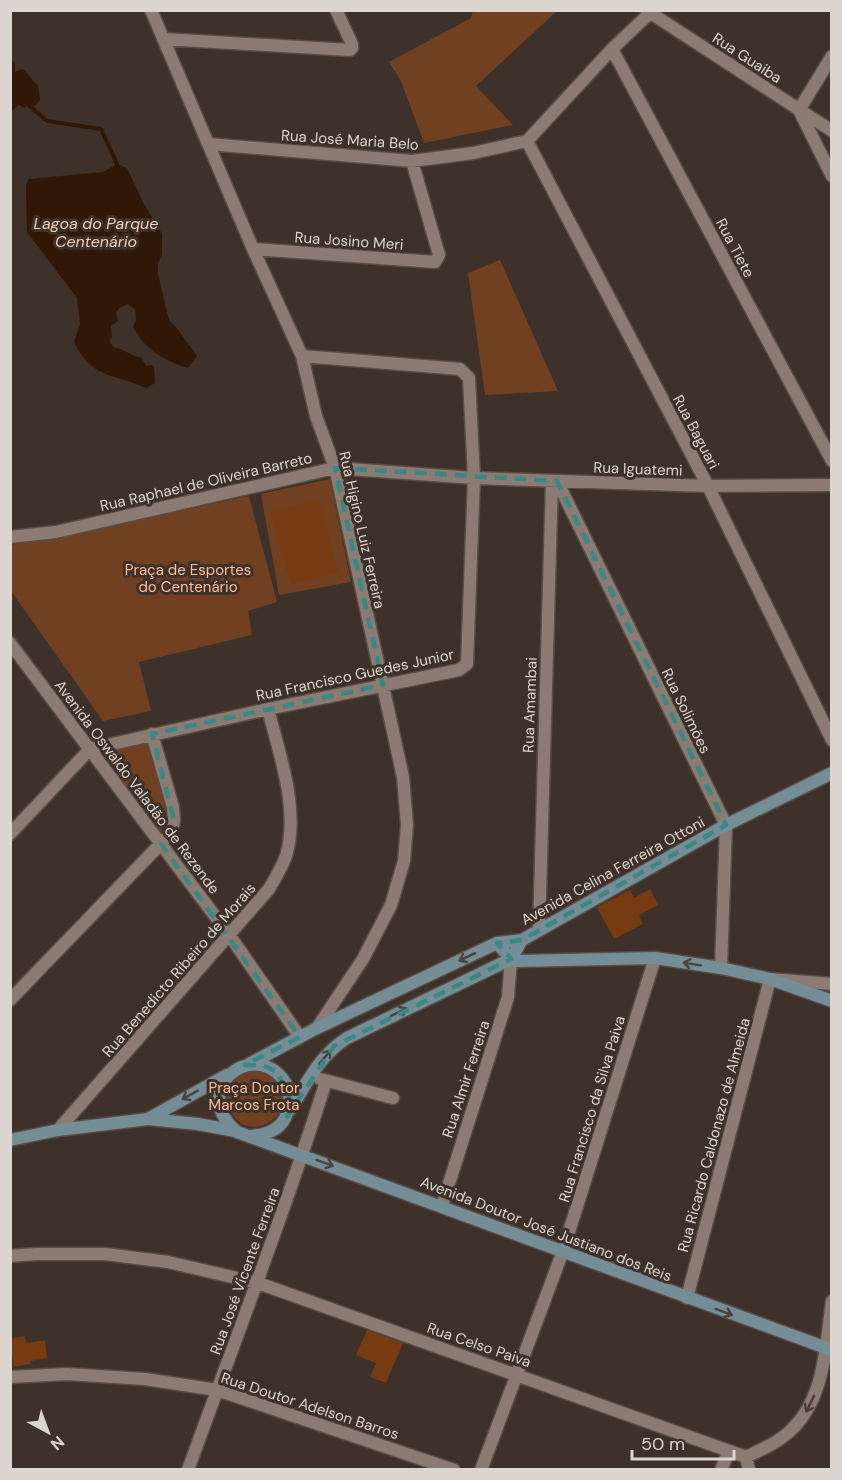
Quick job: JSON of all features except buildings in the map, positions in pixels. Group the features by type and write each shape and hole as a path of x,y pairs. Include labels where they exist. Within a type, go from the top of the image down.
{"main road":[{"name":"Avenida Celina Ferreira Ottoni","path":"245,1065 317,1028 497,943 522,940 726,825 831,772"},
{"path":"10,1140 58,1130 148,1119 198,1125 250,1136 264,1135 278,1128 323,1057 334,1046 511,959 522,940"},
{"path":"497,943 511,959 528,962 655,958 721,968 770,979 831,1001"},
{"path":"148,1119 245,1065 261,1065 277,1072 287,1084 291,1101 286,1117"},
{"path":"233,1071 223,1082 219,1096 219,1110 226,1122 237,1132"},
{"name":"Avenida Doutor José Justiano dos Reis","path":"250,1136 828,1349"}],"street":[{"name":"Rua Higino Luiz Ferreira","path":"151,10 253,249 302,356 316,416 334,468 403,777 407,825 404,861 391,905 363,959 317,1028"},
{"path":"164,39 350,50 352,44 336,10"},
{"path":"527,141 648,12"},
{"name":"Rua Guaiba","path":"648,12 831,131"},
{"name":"Rua Tiete","path":"612,49 831,461"},
{"path":"831,56 799,110 831,176"},
{"name":"Rua José Maria Belo","path":"208,144 412,162 473,153 527,141"},
{"name":"Rua Baguari","path":"527,141 708,486 831,740"},
{"name":"Rua Josino Meri","path":"253,249 432,263 438,259 439,255 412,162"},
{"name":"Rua Francisco Guedes Junior","path":"90,749 268,708 459,670 467,664 474,477 469,378 460,369 302,356"},
{"name":"Rua Raphael de Oliveira Barreto","path":"10,537 56,532 334,468 554,481"},
{"name":"Rua Iguatemi","path":"554,481 708,486 831,485"},
{"name":"Rua Solimões","path":"554,481 726,825 721,968"},
{"name":"Rua Amambai","path":"539,930 554,481"},
{"name":"Avenida Oswaldo Valadão de Rezende","path":"12,650 90,749 230,936 300,1037"},
{"name":"Rua Benedicto Ribeiro de Morais","path":"58,1130 269,889 286,855 290,818 286,786 268,708"},
{"path":"12,997 172,832 174,820 152,734"},
{"path":"10,834 90,749"},
{"name":"Rua Francisco da Silva Paiva","path":"481,1470 563,1251 655,958"},
{"name":"Rua Almir Ferreira","path":"442,1206 508,997 511,959"},
{"path":"770,979 831,984"},
{"name":"Rua Ricardo Caldonazo de Almeida","path":"687,1298 770,979"},
{"path":"310,1077 393,1098"},
{"name":"Rua José Vicente Ferreira","path":"188,1470 258,1283 303,1155 326,1081"},
{"name":"Rua Celso Paiva","path":"10,1256 105,1254 168,1262 258,1283 729,1451 748,1463 793,1429 804,1415 816,1391 828,1349 831,1301"},
{"name":"Rua Doutor Adelson Barros","path":"10,1377 67,1374 145,1379 217,1390 454,1470"},
{"path":"720,1470 729,1451"}],"highlighted area":[{"path":"335,468 557,481 726,825 522,940 497,943 511,959 334,1046 287,1117 291,1101 277,1072 262,1065 245,1065 300,1037 161,844 174,820 152,734 383,685"}],"green space":[{"path":"473,11 557,11 476,86 513,125 424,143 401,81 389,62 471,18"},
{"path":"500,260 558,391 485,395 468,273"},
{"path":"330,479 351,582 279,595 261,494"},
{"name":"Praça de Esportes do Centenário","path":"249,496 277,602 248,611 252,635 139,662 151,711 103,721 11,591 10,545"},
{"path":"151,740 166,810 160,840 96,753"},
{"name":"Praça Doutor Marcos Frota","path":"243,1069 263,1069 281,1085 284,1093 281,1110 276,1117 261,1126 253,1127 242,1124 227,1106 225,1100 227,1089"}],"water":[{"path":"11,57 15,65 15,72 24,70 38,86 40,100 35,106 27,105 25,108 19,105 11,111"},
{"name":"Lagoa do Parque Centenário","path":"117,164 127,168 162,234 162,254 158,263 158,274 169,320 197,356 188,368 156,354 143,342 133,327 136,320 135,310 128,304 119,308 116,313 118,321 111,326 112,337 109,340 113,347 142,358 146,366 152,365 155,383 146,388 105,374 88,363 81,354 74,342 80,324 77,298 27,232 26,185 29,179 103,172"}],"waterway":[{"path":"25,102 47,121 101,129 117,164"}]}
